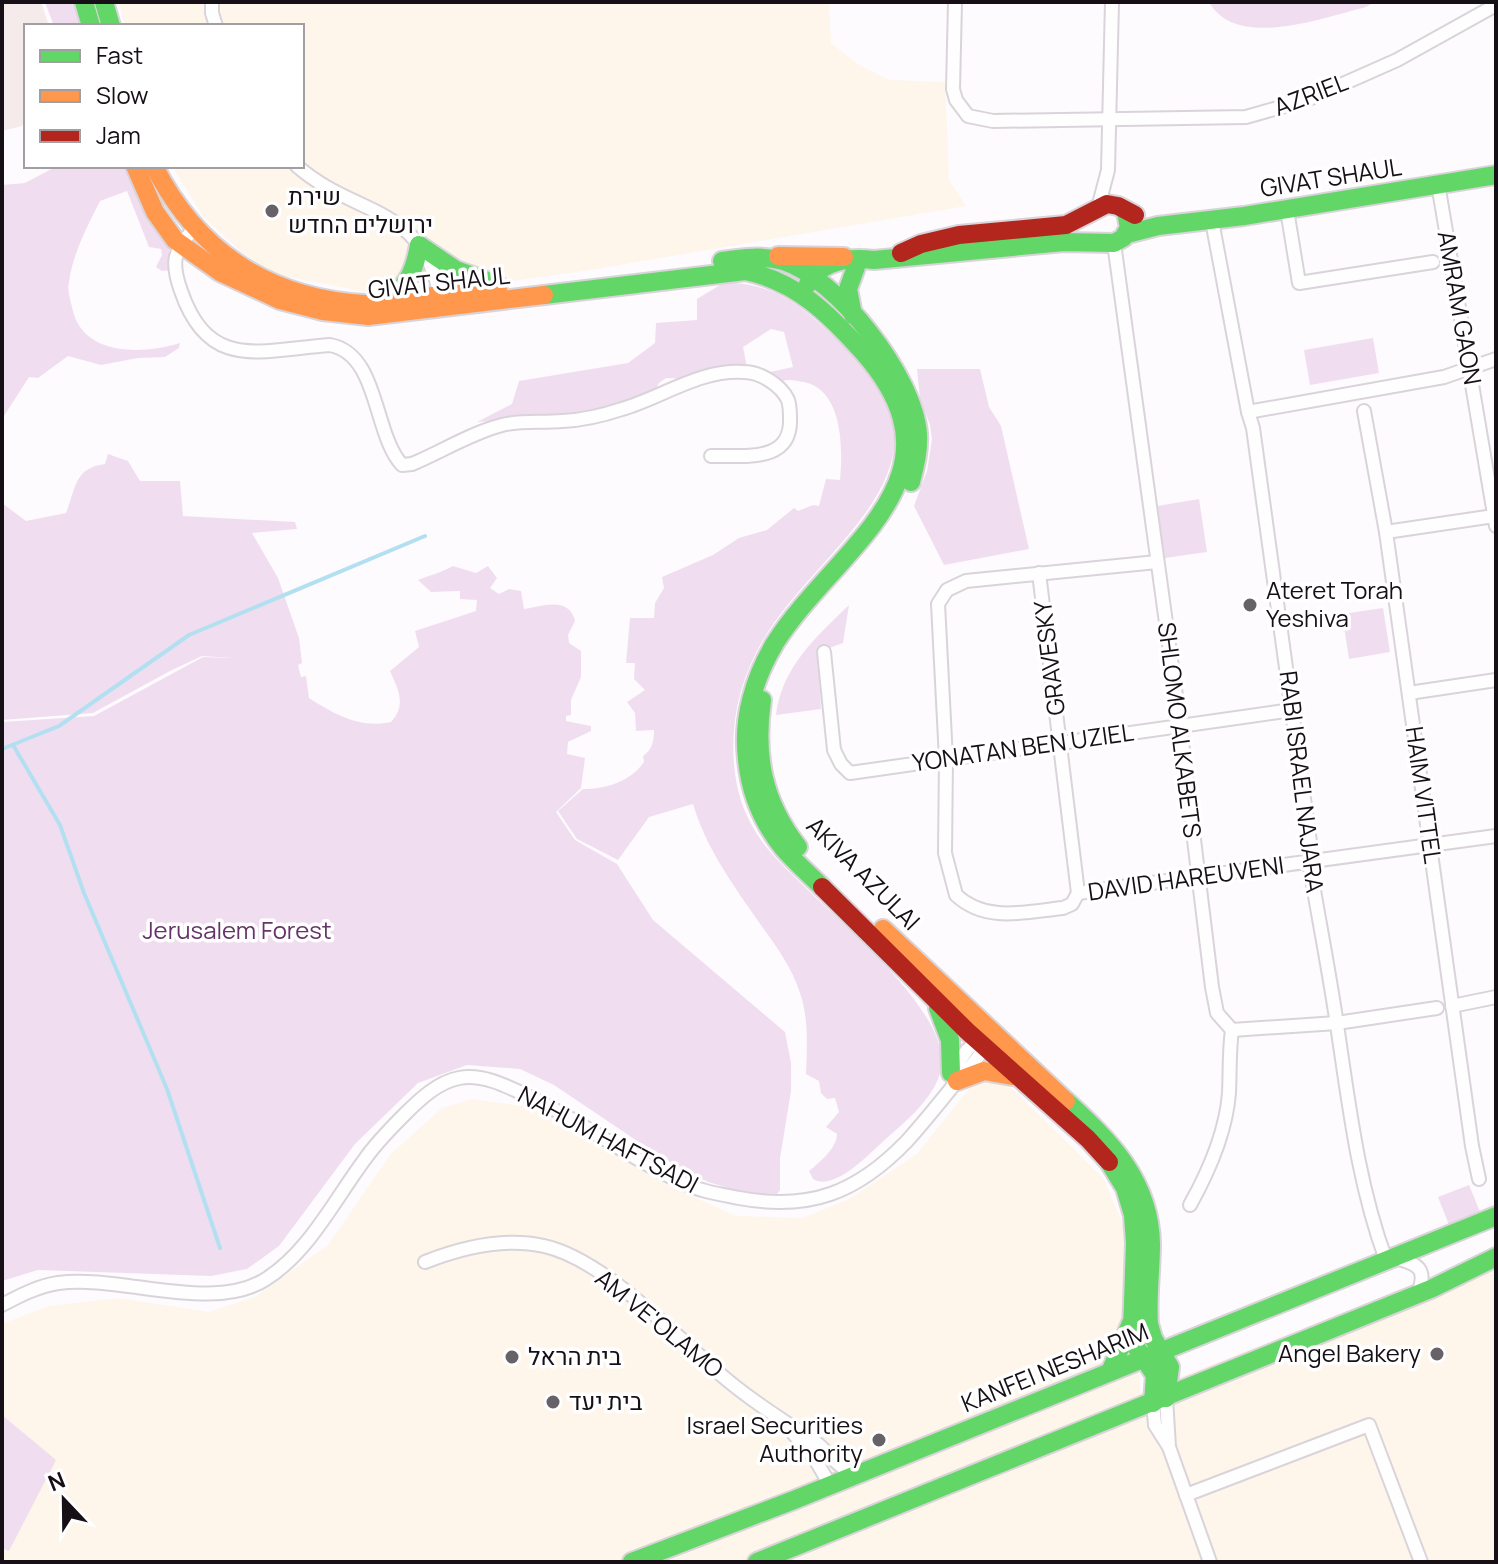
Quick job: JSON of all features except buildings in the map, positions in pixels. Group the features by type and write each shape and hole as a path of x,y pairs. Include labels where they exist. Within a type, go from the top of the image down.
{"street":[{"path":"104,2 110,24"},
{"path":"212,7 222,2"},
{"name":"AZRIEL","path":"955,2 953,89 956,100 968,116 993,121 1218,119 1273,111 1309,99 1397,60 1496,5"},
{"path":"1108,170 1130,223 1113,239 1090,227 1108,170 1112,2"},
{"name":"GIVAT SHAUL","path":"136,168 157,215 180,244 219,272 268,296 344,315 368,316 508,288 767,257 788,263 817,279"},
{"name":"GIVAT SHAUL","path":"155,168 160,182 193,230 212,246 250,272 299,293 346,302 441,303 745,271 770,276 804,294 817,279 940,237 1069,225 1096,210"},
{"path":"300,168 333,190 395,220 419,245 458,273 508,288"},
{"name":"GIVAT SHAUL","path":"869,261 1113,239 1174,223 1287,210 1496,175"},
{"name":"AMRAM GAON","path":"1438,184 1495,521"},
{"path":"1096,210 1108,204 1122,209"},
{"name":"GIVAT SHAUL","path":"1122,209 1174,223"},
{"path":"1287,210 1299,283 1433,262"},
{"name":"RABI ISRAEL NAJARA","path":"1212,221 1253,428 1310,842 1309,861 1353,1136 1363,1187 1387,1255"},
{"path":"1004,247 1009,235 1021,229"},
{"path":"193,230 180,244 174,263 190,315 203,333 217,345 248,351 330,345 343,347 362,367 391,447 402,465 412,464 500,426 577,419 619,410 716,373 756,374 784,393 790,405 791,430 787,442 769,453 711,456"},
{"name":"SHLOMO ALKABETS","path":"1113,239 1215,1006 1221,1019 1232,1030"},
{"path":"419,245 435,275 441,303"},
{"path":"379,303 394,296 411,279 419,245"},
{"path":"767,257 819,255 869,261"},
{"path":"853,315 848,289 869,261"},
{"name":"AKIVA AZULAI","path":"817,279 853,315 889,359 907,393 918,437 914,475 897,510 778,661 768,680 758,722 760,774 774,815 797,845 1018,1079 1100,1151 1119,1176 1135,1229 1140,1318"},
{"name":"AKIVA AZULAI","path":"804,294 837,324 881,372 902,415 905,454 902,472 889,501 765,660 749,701 745,722 744,745 749,783 762,817 784,849 934,998 1105,1137 1136,1179 1151,1230 1135,1342 1170,1369 1160,1401"},
{"path":"1248,412 1444,377 1496,359"},
{"name":"HAIM VITTEL","path":"1364,411 1386,532 1479,1179"},
{"path":"1386,532 1495,521"},
{"path":"1039,573 1157,562"},
{"name":"GRAVESKY","path":"946,759 937,611 942,596 955,585 966,581 1039,573 1078,893"},
{"name":"YONATAN BEN UZIEL","path":"824,652 834,750 850,773 1292,710"},
{"path":"1409,693 1496,680"},
{"name":"DAVID HAREUVENI","path":"946,759 947,866 956,895 978,910 999,914 1063,908 1072,904 1078,893 1496,836"},
{"path":"1452,1006 1496,997"},
{"path":"934,998 950,1040 954,1077 989,1070 1018,1079"},
{"path":"1190,1205 1210,1166 1221,1133 1229,1095 1232,1030 1337,1023 1437,1008"},
{"name":"NAHUM HAFTSADI","path":"2,1305 57,1283 94,1283 209,1293 247,1289 264,1281 303,1245 367,1155 392,1128 437,1086 459,1078 475,1077 502,1084 552,1107 679,1182 704,1191 785,1204 825,1196 859,1180 895,1153 939,1102 954,1077 984,1040"},
{"name":"KANFEI NESHARIM","path":"632,1562 1110,1372 1387,1255 1496,1216"},
{"name":"AM VE'OLAMO","path":"425,1262 451,1252 494,1243 526,1242 548,1246 575,1258 605,1276 723,1377 789,1427 816,1443 843,1469 856,1474"},
{"path":"1387,1255 1419,1267 1422,1281 1418,1293"},
{"path":"757,1562 1160,1401 1496,1257"},
{"path":"1110,1372 1140,1318 1168,1336 1189,1339"},
{"path":"1160,1401 1169,1447 1210,1562"},
{"path":"1186,1495 1369,1425 1421,1562"},
{"name":"AM VE'OLAMO","path":"789,1427 815,1459 830,1485"}],"shaded area":[{"path":"2,2 41,2 48,24 24,24 24,124 2,131"},
{"path":"119,2 829,2 831,43 859,65 889,80 945,82 949,180 966,206 584,271 419,294 362,291 273,274 241,252 203,216 173,168 304,168 304,24 124,24"},
{"path":"988,1065 1103,1178 1127,1234 1140,1393 1496,1252 1496,1562 2,1562 2,1324 48,1306 119,1298 208,1312 255,1297 328,1245 390,1155 442,1108 472,1099 542,1109 659,1181 736,1216 803,1218 849,1199 917,1154"}],"green space":[{"path":"45,2 74,2 84,24 53,24"},
{"path":"1209,2 1374,2 1366,7 1305,23 1260,28 1239,25 1222,17"},
{"path":"53,168 128,168 168,241 171,270 162,271 156,267 162,255 161,249 149,247 127,191 100,201 81,240 71,271 68,285 72,307 87,335 115,348 148,349 180,343 179,348 165,357 101,365 68,356 38,378 29,377 2,419 2,185 25,183"},
{"path":"735,283 767,290 794,303 842,344 879,387 894,427 891,464 874,500 763,640 742,688 733,738 736,782 744,808 761,840 902,984 926,1016 940,1046 940,1073 923,1104 857,1165 839,1177 821,1182 813,1179 809,1171 834,1145 837,1134 826,1127 839,1112 835,1098 827,1099 821,1093 819,1081 806,1074 806,1023 796,981 717,858 693,804 649,817 618,860 577,839 558,811 583,789 609,786 632,775 644,762 643,756 652,745 654,730 636,731 635,713 627,702 645,690 634,679 635,663 626,663 630,618 654,618 655,603 664,588 662,577 713,555 739,538 767,530 794,508 798,511 819,506 826,479 840,480 840,437 833,408 817,387 804,382 780,382 770,372 793,367 784,332 771,329 743,347 747,367 686,379 666,378 652,395 562,417 477,422 512,404 519,381 628,363 655,343 656,323 697,320 697,299 720,285"},
{"path":"1373,338 1379,373 1310,385 1304,350"},
{"path":"917,369 980,369 989,407 1001,426 1029,549 944,565 914,506 927,471 932,439 920,398"},
{"name":"Jerusalem Forest","path":"108,454 128,461 140,481 180,481 183,516 295,522 297,529 252,533 278,578 299,638 302,663 298,665 301,677 306,676 309,698 348,719 380,724 391,722 400,703 390,671 419,647 415,631 476,611 477,600 460,599 460,591 431,592 418,580 453,566 476,573 488,566 497,578 490,588 499,594 509,589 521,591 524,609 554,604 572,613 575,621 568,635 569,643 581,651 581,677 571,700 571,715 566,716 566,721 591,726 591,731 568,742 567,754 585,758 581,788 556,812 575,840 617,864 653,920 785,1032 791,1063 791,1091 780,1158 780,1190 777,1194 746,1193 708,1182 664,1159 554,1085 520,1069 467,1065 418,1083 355,1144 279,1246 247,1269 211,1276 38,1270 2,1281 2,722 94,716 203,657 232,658 202,656 93,713 2,720 2,503 26,521 66,513 82,475 95,466 105,464"},
{"path":"1199,499 1207,552 1165,558 1157,506"},
{"path":"849,605 843,643 818,652 821,709 776,715 785,682 802,654"},
{"path":"1383,608 1390,652 1349,659 1342,614"},
{"path":"1469,1185 1480,1212 1449,1225 1438,1197"},
{"path":"2,1415 56,1460 9,1551 2,1548"}],"waterway":[{"path":"2,749 59,726 189,635 425,536"},
{"path":"13,745 60,825 84,893 167,1089 220,1248"}],"traffic: fast":[{"path":"84,2 90,24"},
{"path":"104,2 110,24"},
{"path":"1127,234 1158,226 1244,216 1496,175"},
{"path":"808,284 828,265 846,260 1064,242 1114,243 1123,238 1129,228 1126,212"},
{"path":"419,245 456,270 498,285"},
{"path":"385,300 399,290 409,277 419,245"},
{"path":"722,261 768,258 804,271 826,287 869,332 903,385 913,411 918,440 911,482"},
{"path":"853,315 848,289 856,267"},
{"path":"544,295 745,271 763,276 796,291 824,312 863,352 894,397 905,437 901,474 884,508 860,541 801,608 775,643 761,670 748,714 747,759 759,806 783,848 822,887"},
{"path":"762,700 759,740 764,778 776,813 798,847"},
{"path":"938,1008 950,1040 951,1073"},
{"path":"1066,1101 1112,1147 1125,1164 1143,1201 1151,1244 1149,1324 1153,1338 1170,1367 1166,1398"},
{"path":"1109,1162 1125,1188 1133,1215 1132,1332 1136,1347 1155,1375 1153,1403"},
{"path":"632,1562 794,1500 1496,1216"},
{"path":"757,1562 1433,1288 1496,1257"},
{"path":"1110,1372 1131,1323"}],"traffic: slow":[{"path":"136,168 155,212 175,240 220,272 280,300 323,311 368,316 544,295"},
{"path":"155,168 191,223 214,245 239,265 297,292 364,304 498,289"},
{"path":"778,256 844,257"},
{"path":"883,929 1066,1101"},
{"path":"957,1081 984,1071 1012,1076"}],"traffic: jam":[{"path":"901,253 921,244 959,235 1066,225 1107,204 1135,215"},
{"path":"822,887 967,1031 1088,1139 1109,1162"}],"place":[{"name":"שירת ירושלים החדש","path":"272,211"},
{"name":"Ateret Torah Yeshiva","path":"1250,605"},
{"name":"Angel Bakery","path":"1437,1354"},
{"name":"בית הראל","path":"512,1357"},
{"name":"בית יעד","path":"553,1402"},
{"name":"Israel Securities Authority","path":"879,1440"}]}
